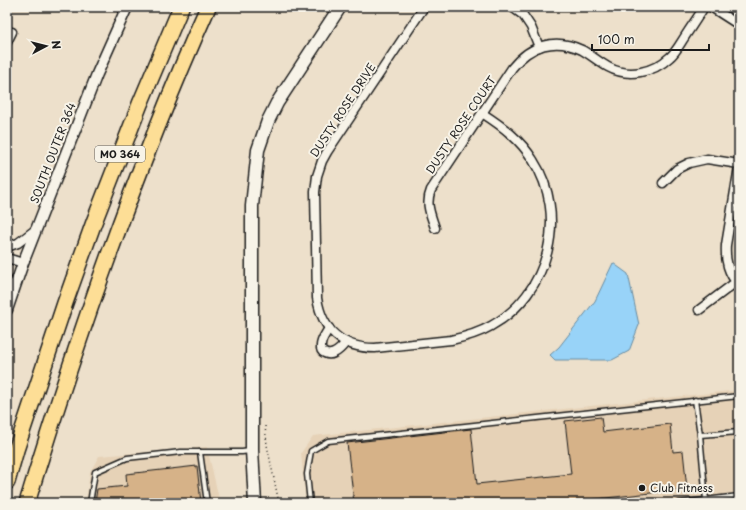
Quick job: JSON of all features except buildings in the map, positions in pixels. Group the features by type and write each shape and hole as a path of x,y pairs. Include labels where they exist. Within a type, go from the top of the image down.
{"highway":[{"name":"MO 364","path":"7,482 16,450 94,222 137,111 181,7"},
{"name":"MO 364","path":"27,503 52,422 127,206 174,87 208,7"},
{"path":"35,503 44,468 52,422"},
{"path":"7,467 16,450"}],"main road":[{"path":"255,503 252,450 252,206 258,150 268,121 277,103 340,7"}],"street":[{"name":"SOUTH OUTER 364","path":"7,310 23,263 97,74 127,7"},
{"name":"DUSTY ROSE DRIVE","path":"424,7 327,152 316,176 315,192 318,308 329,328 341,340 352,346 375,348 451,340 463,337 485,330 502,319 519,304 533,287 543,267 550,244 550,206 545,183 534,161 520,142 503,127 482,113"},
{"path":"512,7 523,16 531,27 539,47 557,44 570,46 582,51 614,70 635,73 647,71 658,66 670,57 704,7"},
{"path":"712,7 739,25"},
{"path":"7,42 12,32"},
{"name":"DUSTY ROSE COURT","path":"435,228 429,210 428,198 431,190 519,59 539,47"},
{"path":"663,183 677,169 689,163 708,159 739,166 725,255 729,272 737,284 699,310"},
{"path":"7,247 18,243 36,230"},
{"path":"7,258 23,263"},
{"path":"7,280 13,294"},
{"path":"329,328 322,340 321,350 324,353 334,353 346,342"}],"lane":[{"path":"310,503 307,474 311,451 328,441 739,396"},
{"path":"695,400 706,500"},
{"path":"700,435 739,432"},
{"path":"90,503 95,472 127,458 181,452 242,452 252,450"},
{"path":"200,452 207,503"},
{"path":"679,503 739,496"}],"path":[{"path":"265,426 279,503"}],"shaded area":[{"path":"739,390 739,503 306,503 301,453 313,436"},
{"path":"207,447 220,503 86,503 90,472 99,456"}],"water":[{"path":"613,263 628,274 639,325 629,351 612,360 555,360 550,355 559,347 595,301"}],"place":[{"name":"Club Fitness","path":"642,488"}]}
